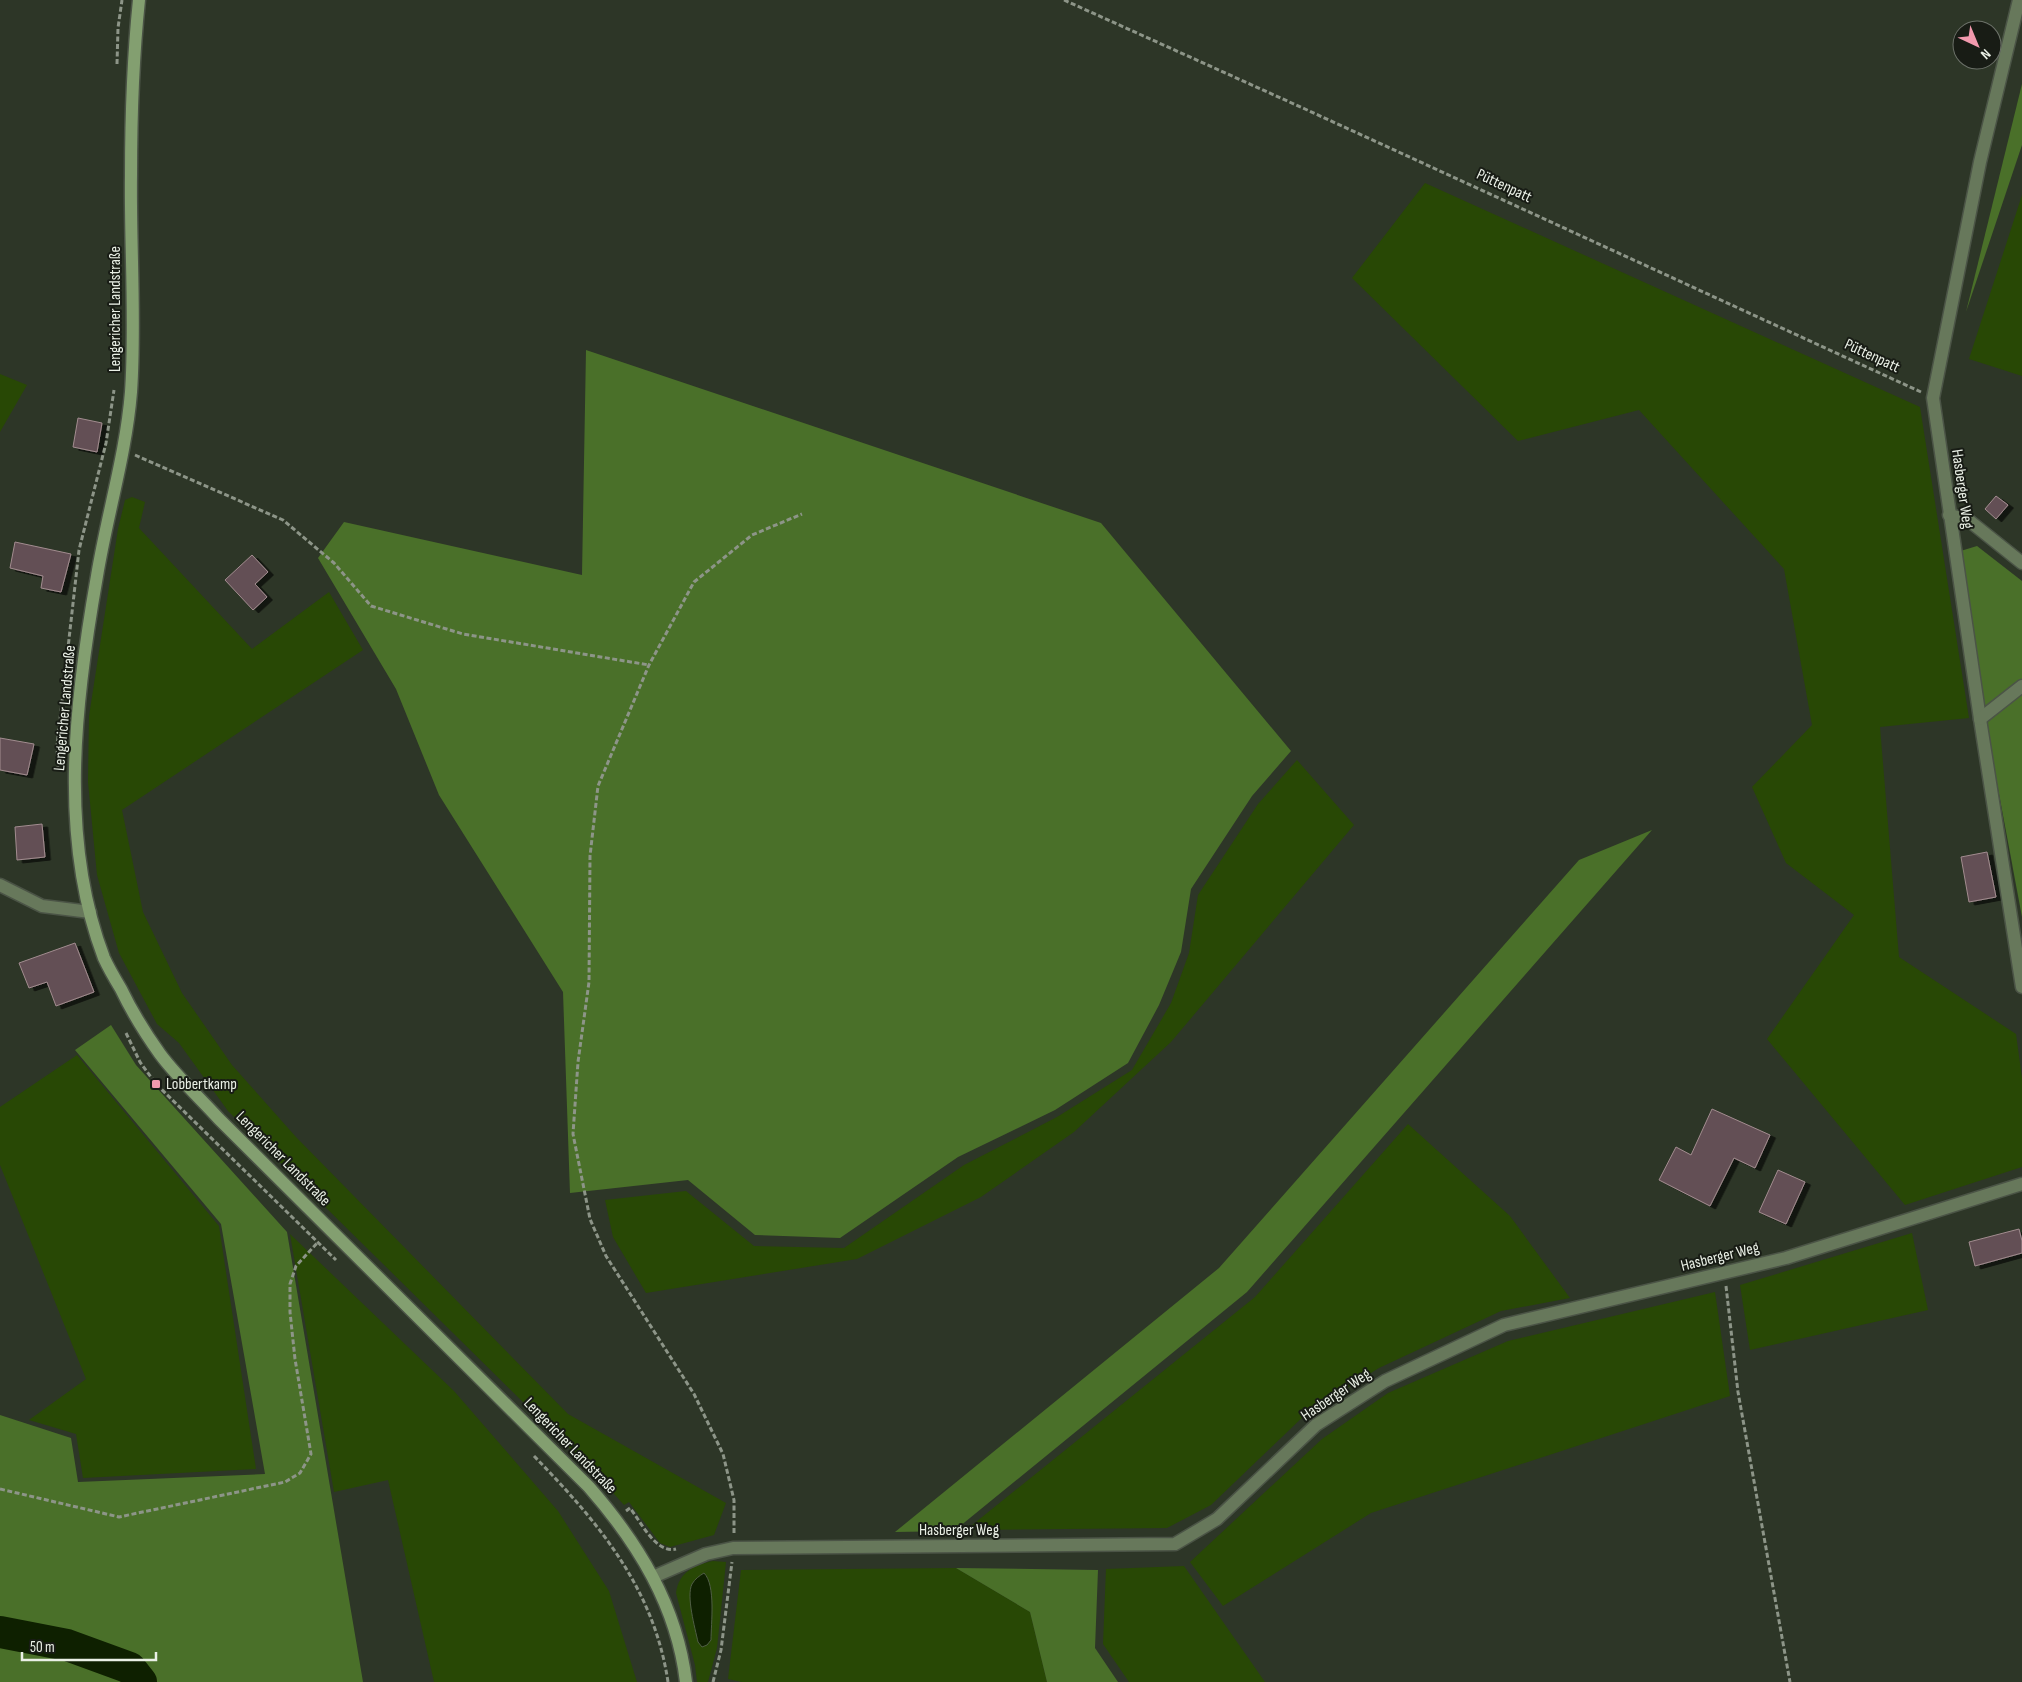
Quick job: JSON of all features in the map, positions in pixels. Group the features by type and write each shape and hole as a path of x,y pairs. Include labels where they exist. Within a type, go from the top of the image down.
{"main road":[{"name":"Lengericher Landstraße","path":"139,0 130,173 133,330 131,394 97,577 78,711 74,790 80,866 90,912 105,959 140,1024 173,1069 219,1119 589,1486 616,1518 635,1545 653,1577 670,1615 686,1682"}],"street":[{"name":"Hasberger Weg","path":"2019,0 1980,162 1933,398 2022,987"},
{"path":"1950,515 1967,519 2022,563"},
{"path":"1980,719 2022,686"},
{"path":"0,885 42,906 90,912"},
{"name":"Hasberger Weg","path":"653,1577 706,1554 734,1548 1175,1544 1217,1519 1316,1425 1385,1381 1504,1325 1786,1258 2022,1184"}],"path":[{"path":"117,66 118,28 122,0"},
{"name":"Püttenpatt","path":"1064,0 1305,108 1933,398"},
{"path":"58,774 56,746 79,550 106,443 114,389"},
{"path":"122,450 283,520 334,563 371,606 463,634 649,665"},
{"path":"713,1682 721,1650 734,1548 734,1500 723,1454 694,1394 606,1256 590,1219 573,1134 578,1062 589,982 590,856 598,786 649,665 694,582 752,535 802,514"},
{"path":"123,1026 140,1062 156,1084 339,1262"},
{"path":"0,1489 119,1518 285,1482 300,1473 311,1454 295,1359 290,1312 290,1284 296,1266 318,1242"},
{"path":"1724,1273 1738,1392 1790,1682"},
{"path":"528,1450 576,1499 619,1556 636,1586 652,1621 668,1682"},
{"path":"616,1518 630,1508 659,1546 670,1551 680,1548"}],"green space":[{"path":"2022,84 2022,145 1966,312"},
{"path":"1425,183 1920,407 1969,718 1880,727 1899,957 2016,1034 2022,1078 2022,1167 1905,1205 1767,1039 1854,915 1786,863 1752,787 1812,725 1784,569 1639,410 1518,441 1352,278"},
{"path":"2022,195 2022,376 1969,359"},
{"path":"586,350 1101,523 1291,751 1252,796 1191,889 1181,952 1159,1005 1128,1063 1055,1110 958,1157 840,1238 755,1235 688,1180 570,1193 563,992 439,795 396,689 318,558 344,522 582,575"},
{"path":"0,374 27,385 0,432"},
{"path":"132,497 145,502 139,528 252,649 329,592 363,650 122,810 143,912 182,993 232,1065 296,1137 568,1414 726,1503 714,1535 670,1547 660,1543 629,1502 624,1505 598,1476 228,1111 179,1043 157,1024 119,953 97,875 88,782 89,716 118,529 125,500"},
{"path":"1977,546 2022,581 2022,917 1954,553"},
{"path":"1297,760 1354,825 1171,1042 1074,1132 981,1197 857,1259 646,1293 613,1237 605,1200 686,1191 754,1246 844,1248 964,1165 1057,1117 1132,1070 1171,1003 1189,953 1198,895 1258,804"},
{"path":"1652,830 1247,1292 954,1531 895,1532 1219,1268 1579,860"},
{"path":"111,1025 136,1065 287,1232 363,1682 0,1682 0,1415 71,1438 78,1482 265,1474 221,1224 75,1050"},
{"path":"77,1055 219,1226 256,1469 83,1478 76,1434 29,1420 86,1379 0,1165 0,1107"},
{"path":"1408,1124 1510,1216 1570,1298 1501,1311 1379,1368 1308,1412 1211,1505 1167,1528 966,1530 1255,1297"},
{"path":"1912,1233 1928,1310 1750,1350 1740,1285"},
{"path":"290,1234 454,1391 558,1511 609,1591 637,1682 434,1682 388,1480 334,1492"},
{"path":"1715,1292 1730,1396 1371,1513 1223,1606 1190,1562 1322,1439 1388,1393 1508,1341"},
{"path":"713,1561 726,1562 717,1648 708,1682 697,1682 695,1665 676,1593 680,1580 688,1571"},
{"path":"1184,1566 1265,1682 1129,1682 1103,1644 1106,1569"},
{"path":"956,1568 1030,1612 1047,1682 742,1682 728,1679 741,1570"},
{"path":"956,1568 1098,1570 1095,1648 1118,1682 1047,1682 1030,1612"}],"shaded area":[{"path":"704,1573 710,1586 712,1615 711,1640 702,1647 698,1642 690,1589 697,1578"}],"building":[{"path":"78,418 102,423 97,452 73,447"},
{"path":"1996,496 2008,505 1996,519 1985,509"},
{"path":"15,542 71,554 61,592 41,588 43,576 10,568"},
{"path":"252,555 268,572 255,584 267,597 253,610 225,580"},
{"path":"0,738 34,744 27,775 0,770"},
{"path":"42,824 45,857 17,860 15,827"},
{"path":"1987,852 1996,897 1969,902 1961,857"},
{"path":"75,943 94,992 56,1006 47,982 29,988 19,963"},
{"path":"1712,1109 1770,1135 1755,1168 1734,1158 1710,1206 1659,1180 1676,1147 1691,1155"},
{"path":"1778,1170 1805,1182 1786,1224 1759,1212"},
{"path":"2019,1229 2022,1253 1975,1266 1969,1242"}],"waterway":[{"path":"0,1632 67,1645 130,1668 141,1682"}],"place":[{"name":"Lobbertkamp","path":"156,1084"}]}
